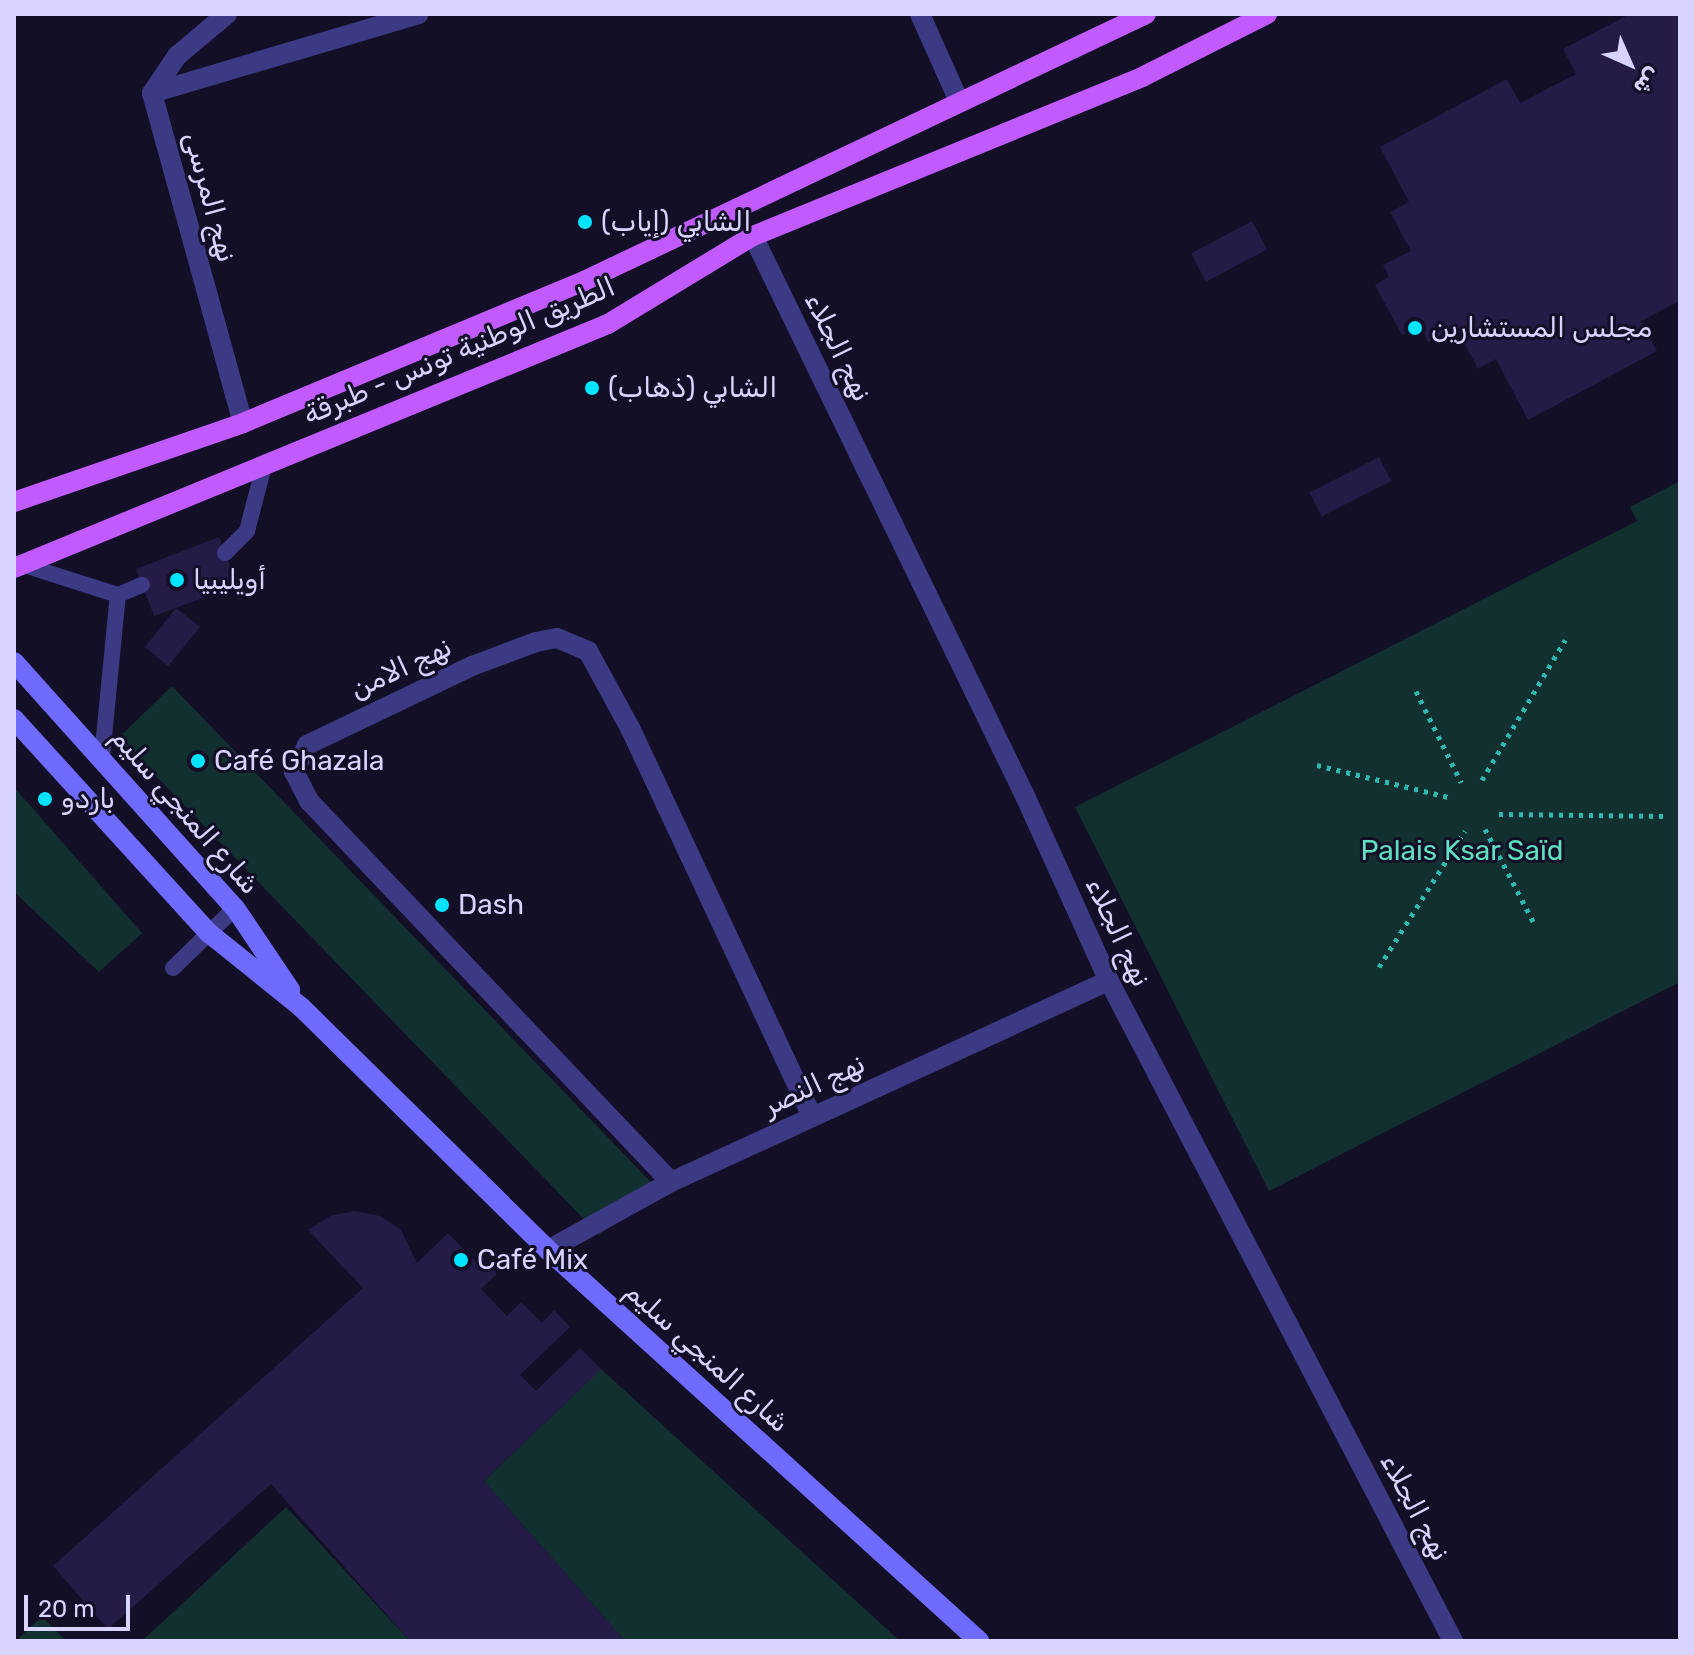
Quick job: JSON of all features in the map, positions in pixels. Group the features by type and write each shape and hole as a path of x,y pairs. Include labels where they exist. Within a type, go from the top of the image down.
{"main road":[{"name":"الطريق الوطنية تونس - طبرقة","path":"14,502 243,423 584,281 1146,14"},
{"name":"الطريق الوطنية تونس - طبرقة","path":"19,567 265,462 608,324 753,236 1142,77 1267,14"},
{"name":"شارع المنجي سليم","path":"14,662 235,908 301,1007"},
{"name":"شارع المنجي سليم","path":"14,719 209,933 301,1007 548,1250 979,1641"}],"street":[{"path":"152,93 177,56 227,14"},
{"path":"152,93 379,20 419,14"},
{"path":"920,14 959,101"},
{"name":"نهج المرسى","path":"152,93 243,423"},
{"name":"نهج الجلاء","path":"753,236 1025,796 1109,981 1453,1641"},
{"name":"نهج الامن","path":"671,1182 309,801 294,772 307,745 472,666 536,642 557,638 588,651 631,730 812,1117"},
{"name":"نهج النصر","path":"548,1250 671,1182 1109,981"}],"lane":[{"path":"225,553 247,531 265,462"},
{"path":"19,567 118,595 142,585"},
{"path":"102,757 118,595"},
{"path":"173,968 235,908"}],"path":[{"path":"1482,780 1565,640"},
{"path":"1416,691 1461,782"},
{"path":"1317,765 1448,797"},
{"path":"1499,814 1669,816"},
{"path":"1485,829 1534,923"},
{"path":"1379,967 1465,831"}],"green space":[{"name":"Palais Ksar Saïd","path":"1680,481 1680,982 1269,1191 1075,807 1637,521 1630,507"},
{"path":"172,686 653,1184 599,1235 119,737"},
{"path":"14,787 142,933 99,972 14,892"},
{"path":"601,1369 900,1641 625,1641 484,1481"},
{"path":"286,1507 410,1641 142,1641"},
{"path":"42,1616 66,1641 16,1641"}],"building":[{"path":"1630,14 1680,14 1680,301 1641,321 1657,351 1528,420 1496,359 1478,369 1456,327 1428,342 1420,326 1402,335 1375,285 1389,277 1383,265 1411,251 1390,212 1409,202 1380,147 1507,79 1520,103 1576,74 1563,49"},
{"path":"1252,221 1267,249 1206,282 1191,253"},
{"path":"1379,457 1391,481 1322,516 1310,492"},
{"path":"219,537 237,585 154,616 136,569"},
{"path":"176,608 200,627 168,666 145,647"},
{"path":"354,1211 380,1216 401,1230 417,1263 448,1233 481,1267 486,1262 497,1274 481,1289 507,1316 521,1302 542,1323 554,1310 570,1327 520,1375 536,1391 580,1348 601,1369 484,1481 625,1641 410,1641 271,1484 108,1629 53,1566 363,1288 308,1230 330,1216"}],"place":[{"name":"الشابي (إياب)","path":"585,222"},
{"name":"مجلس المستشارين","path":"1415,328"},
{"name":"الشابي (ذهاب)","path":"592,388"},
{"name":"أويليبيا","path":"177,580"},
{"name":"Café Ghazala","path":"198,761"},
{"name":"باردو","path":"45,799"},
{"name":"Dash","path":"442,905"},
{"name":"Café Mix","path":"461,1260"}]}
